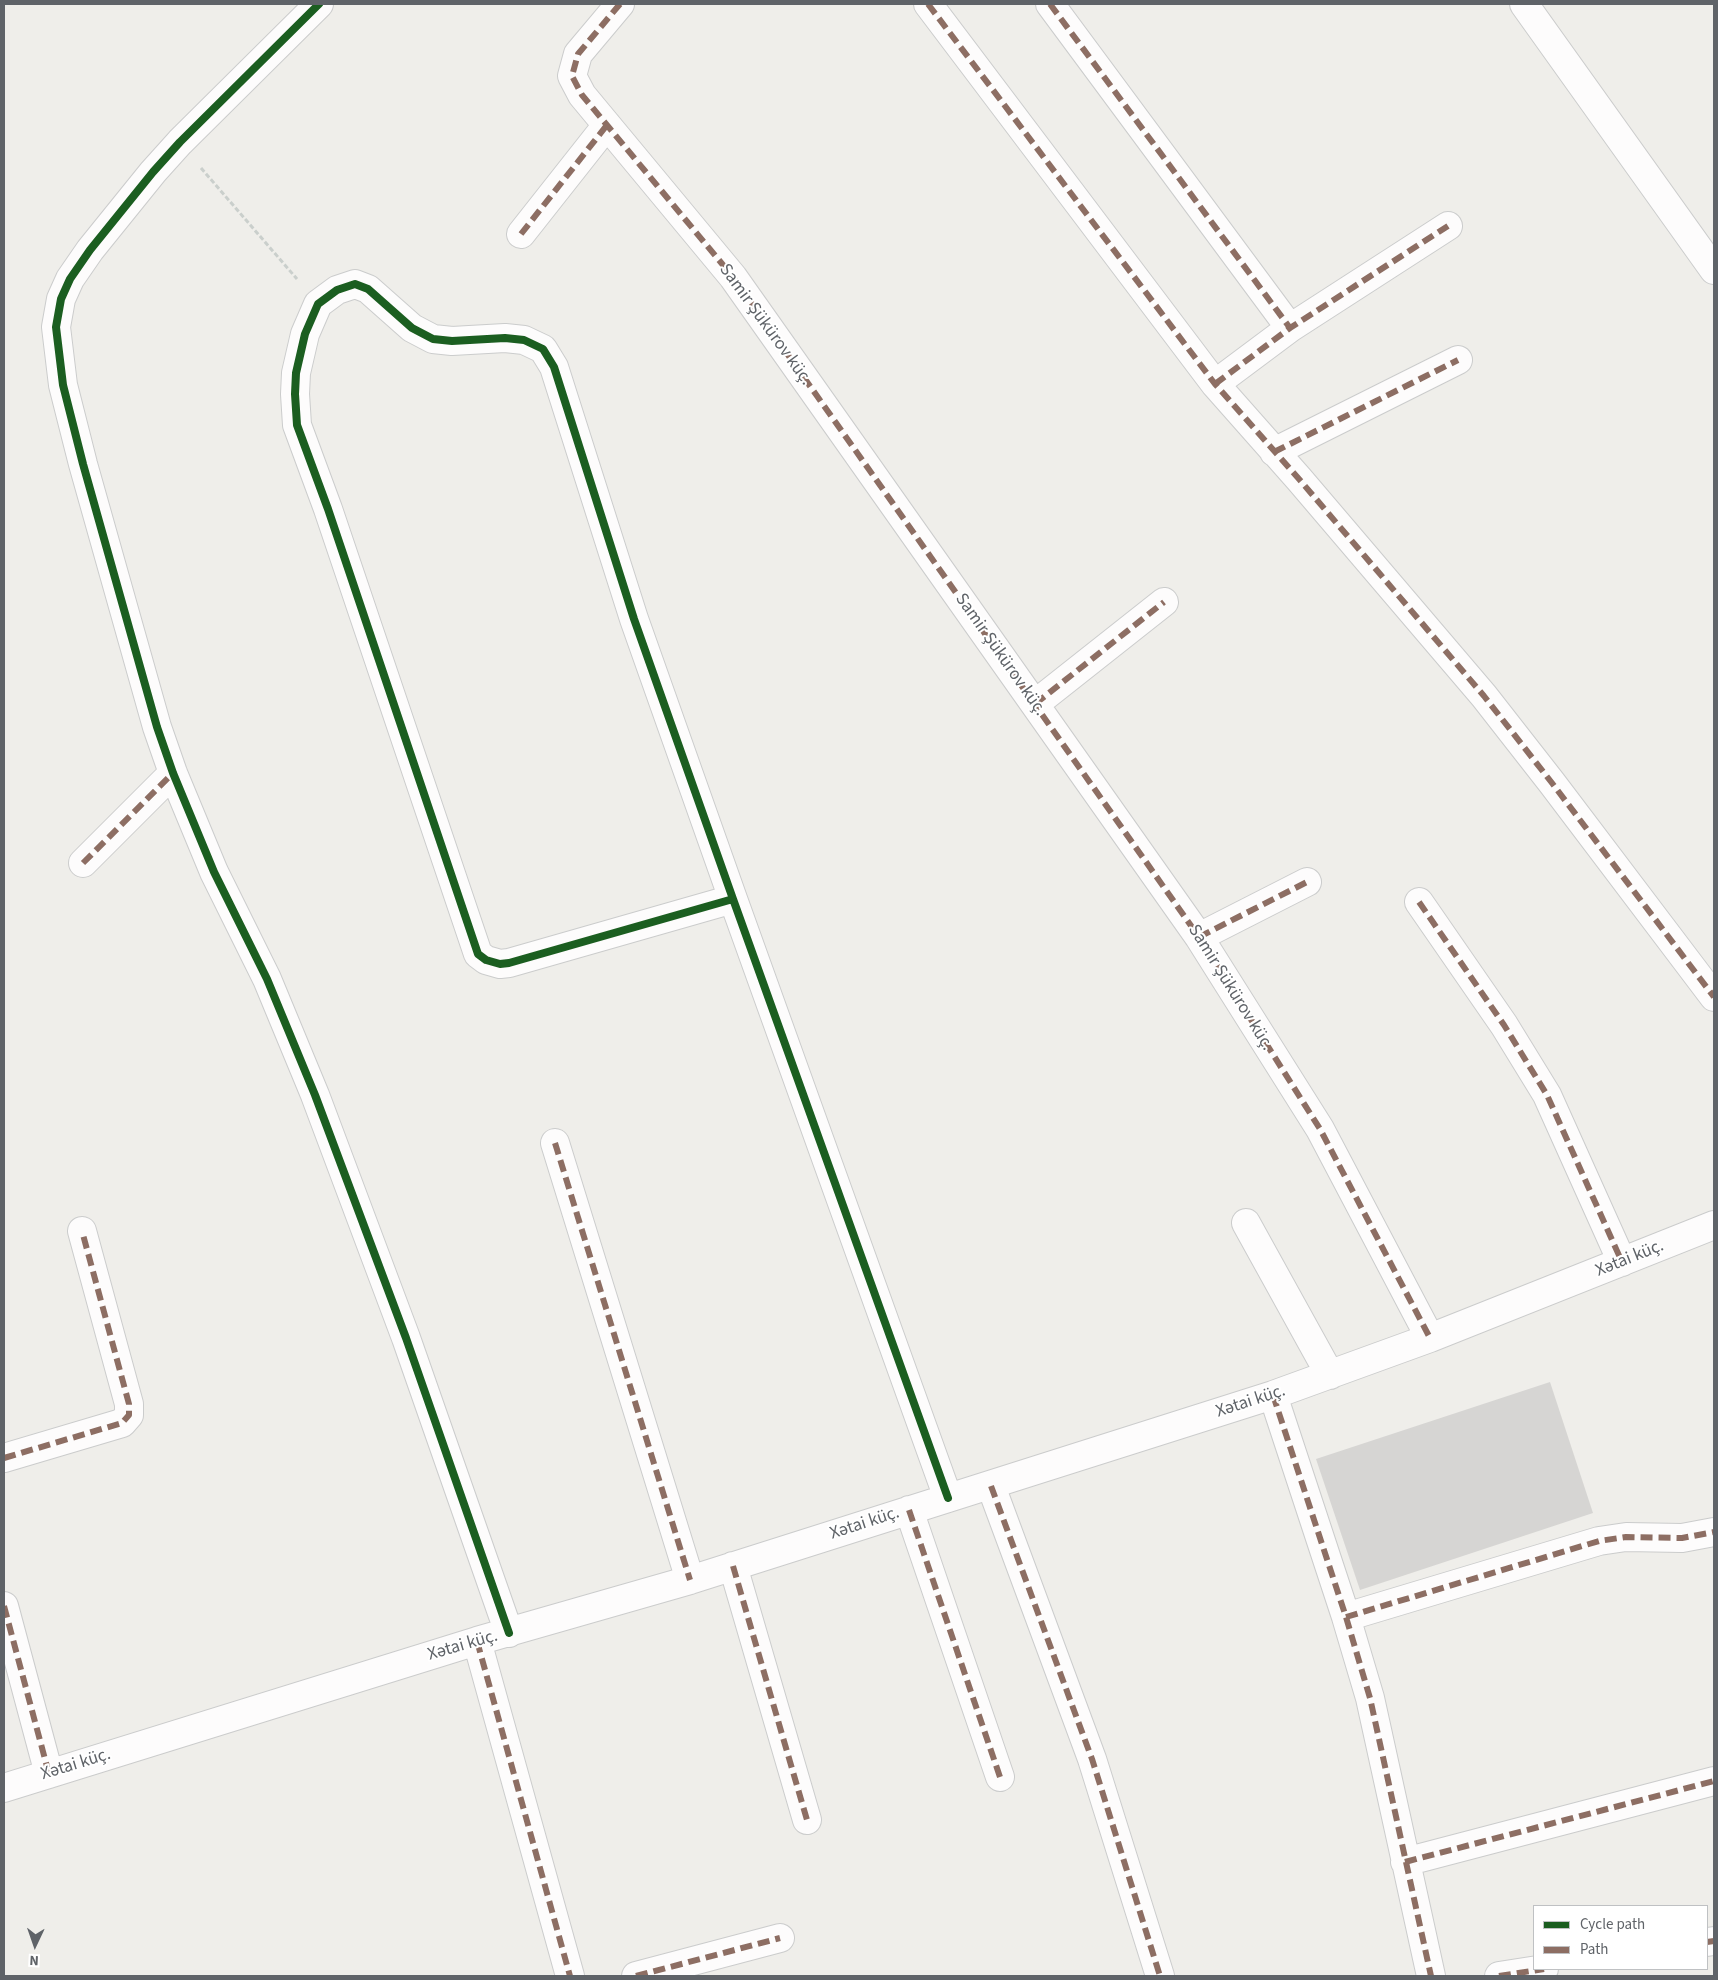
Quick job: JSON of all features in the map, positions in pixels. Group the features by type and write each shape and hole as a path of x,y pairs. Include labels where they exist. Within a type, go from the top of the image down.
{"street":[{"path":"319,4 180,142 153,172 96,243 70,279 62,299 56,327 63,385 83,464 157,727 173,772 214,872 267,979 314,1095 406,1338 509,1633"},
{"name":"Samir Şükürov küç.","path":"620,4 578,54 572,76 582,95 733,277 1199,937 1320,1129 1430,1338"},
{"path":"928,4 1215,384 1299,479 1484,696 1714,996"},
{"path":"1050,4 1290,328"},
{"path":"1524,4 1714,270"},
{"path":"521,234 607,125"},
{"path":"1215,384 1290,328 1448,226"},
{"path":"732,899 509,963 500,964 486,960 478,954 328,509 297,425 296,373 305,334 318,304 337,290 355,284 368,289 412,328 433,339 452,341 524,340 543,349 554,367 634,619 732,899 948,1498"},
{"path":"1274,452 1458,360"},
{"path":"1035,704 1164,602"},
{"path":"83,863 173,772"},
{"path":"1199,937 1307,882"},
{"path":"1419,902 1504,1025 1546,1095 1622,1262"},
{"path":"555,1143 690,1580"},
{"path":"1246,1223 1330,1375"},
{"name":"Xətai küç.","path":"4,1788 478,1641 690,1580 1273,1395 1430,1338 1714,1225"},
{"path":"4,1458 122,1423 129,1415 129,1404 82,1231"},
{"path":"1273,1395 1346,1617 1370,1698 1431,1976"},
{"path":"991,1486 1092,1760 1160,1976"},
{"path":"908,1510 1000,1777"},
{"path":"1346,1617 1599,1541 1626,1538 1682,1538 1714,1532"},
{"path":"733,1566 807,1820"},
{"path":"4,1606 49,1774"},
{"path":"478,1641 570,1976"},
{"path":"1405,1862 1714,1781"},
{"path":"636,1976 780,1938"},
{"path":"1498,1976 1537,1970"}],"path":[{"path":"180,142 318,304"}],"building":[{"path":"1550,1382 1593,1513 1360,1590 1316,1459"}],"marked path":[{"path":"620,4 578,54 572,76 582,95 733,277 1199,937 1320,1129 1430,1338"},
{"path":"928,4 1215,384 1299,479 1484,696 1714,997"},
{"path":"1050,4 1290,328"},
{"path":"521,234 607,125"},
{"path":"1215,384 1290,328 1448,226"},
{"path":"1274,452 1458,360"},
{"path":"1035,704 1164,602"},
{"path":"83,863 173,773"},
{"path":"1199,937 1307,882"},
{"path":"1419,902 1504,1025 1547,1095 1622,1262"},
{"path":"555,1143 690,1580"},
{"path":"4,1458 122,1423 129,1415 129,1404 82,1231"},
{"path":"1273,1395 1346,1617 1370,1698 1431,1976"},
{"path":"991,1486 1092,1759 1160,1976"},
{"path":"909,1510 1000,1777"},
{"path":"1346,1617 1599,1541 1626,1537 1682,1538 1714,1532"},
{"path":"733,1566 807,1820"},
{"path":"4,1606 49,1774"},
{"path":"477,1641 570,1976"},
{"path":"1405,1862 1714,1781"},
{"path":"636,1976 780,1938"},
{"path":"1708,1942 1714,1941"},
{"path":"1499,1976 1538,1970"}],"cycle path":[{"path":"319,4 180,142 153,172 90,250 70,279 61,299 56,327 63,385 83,464 157,727 173,773 214,872 267,979 315,1095 406,1338 509,1633"},
{"path":"733,899 509,963 500,964 486,960 478,954 328,509 297,425 296,373 305,334 318,304 337,290 355,284 368,289 412,328 433,339 452,341 505,338 524,340 543,349 554,367 634,619 948,1498"}]}
